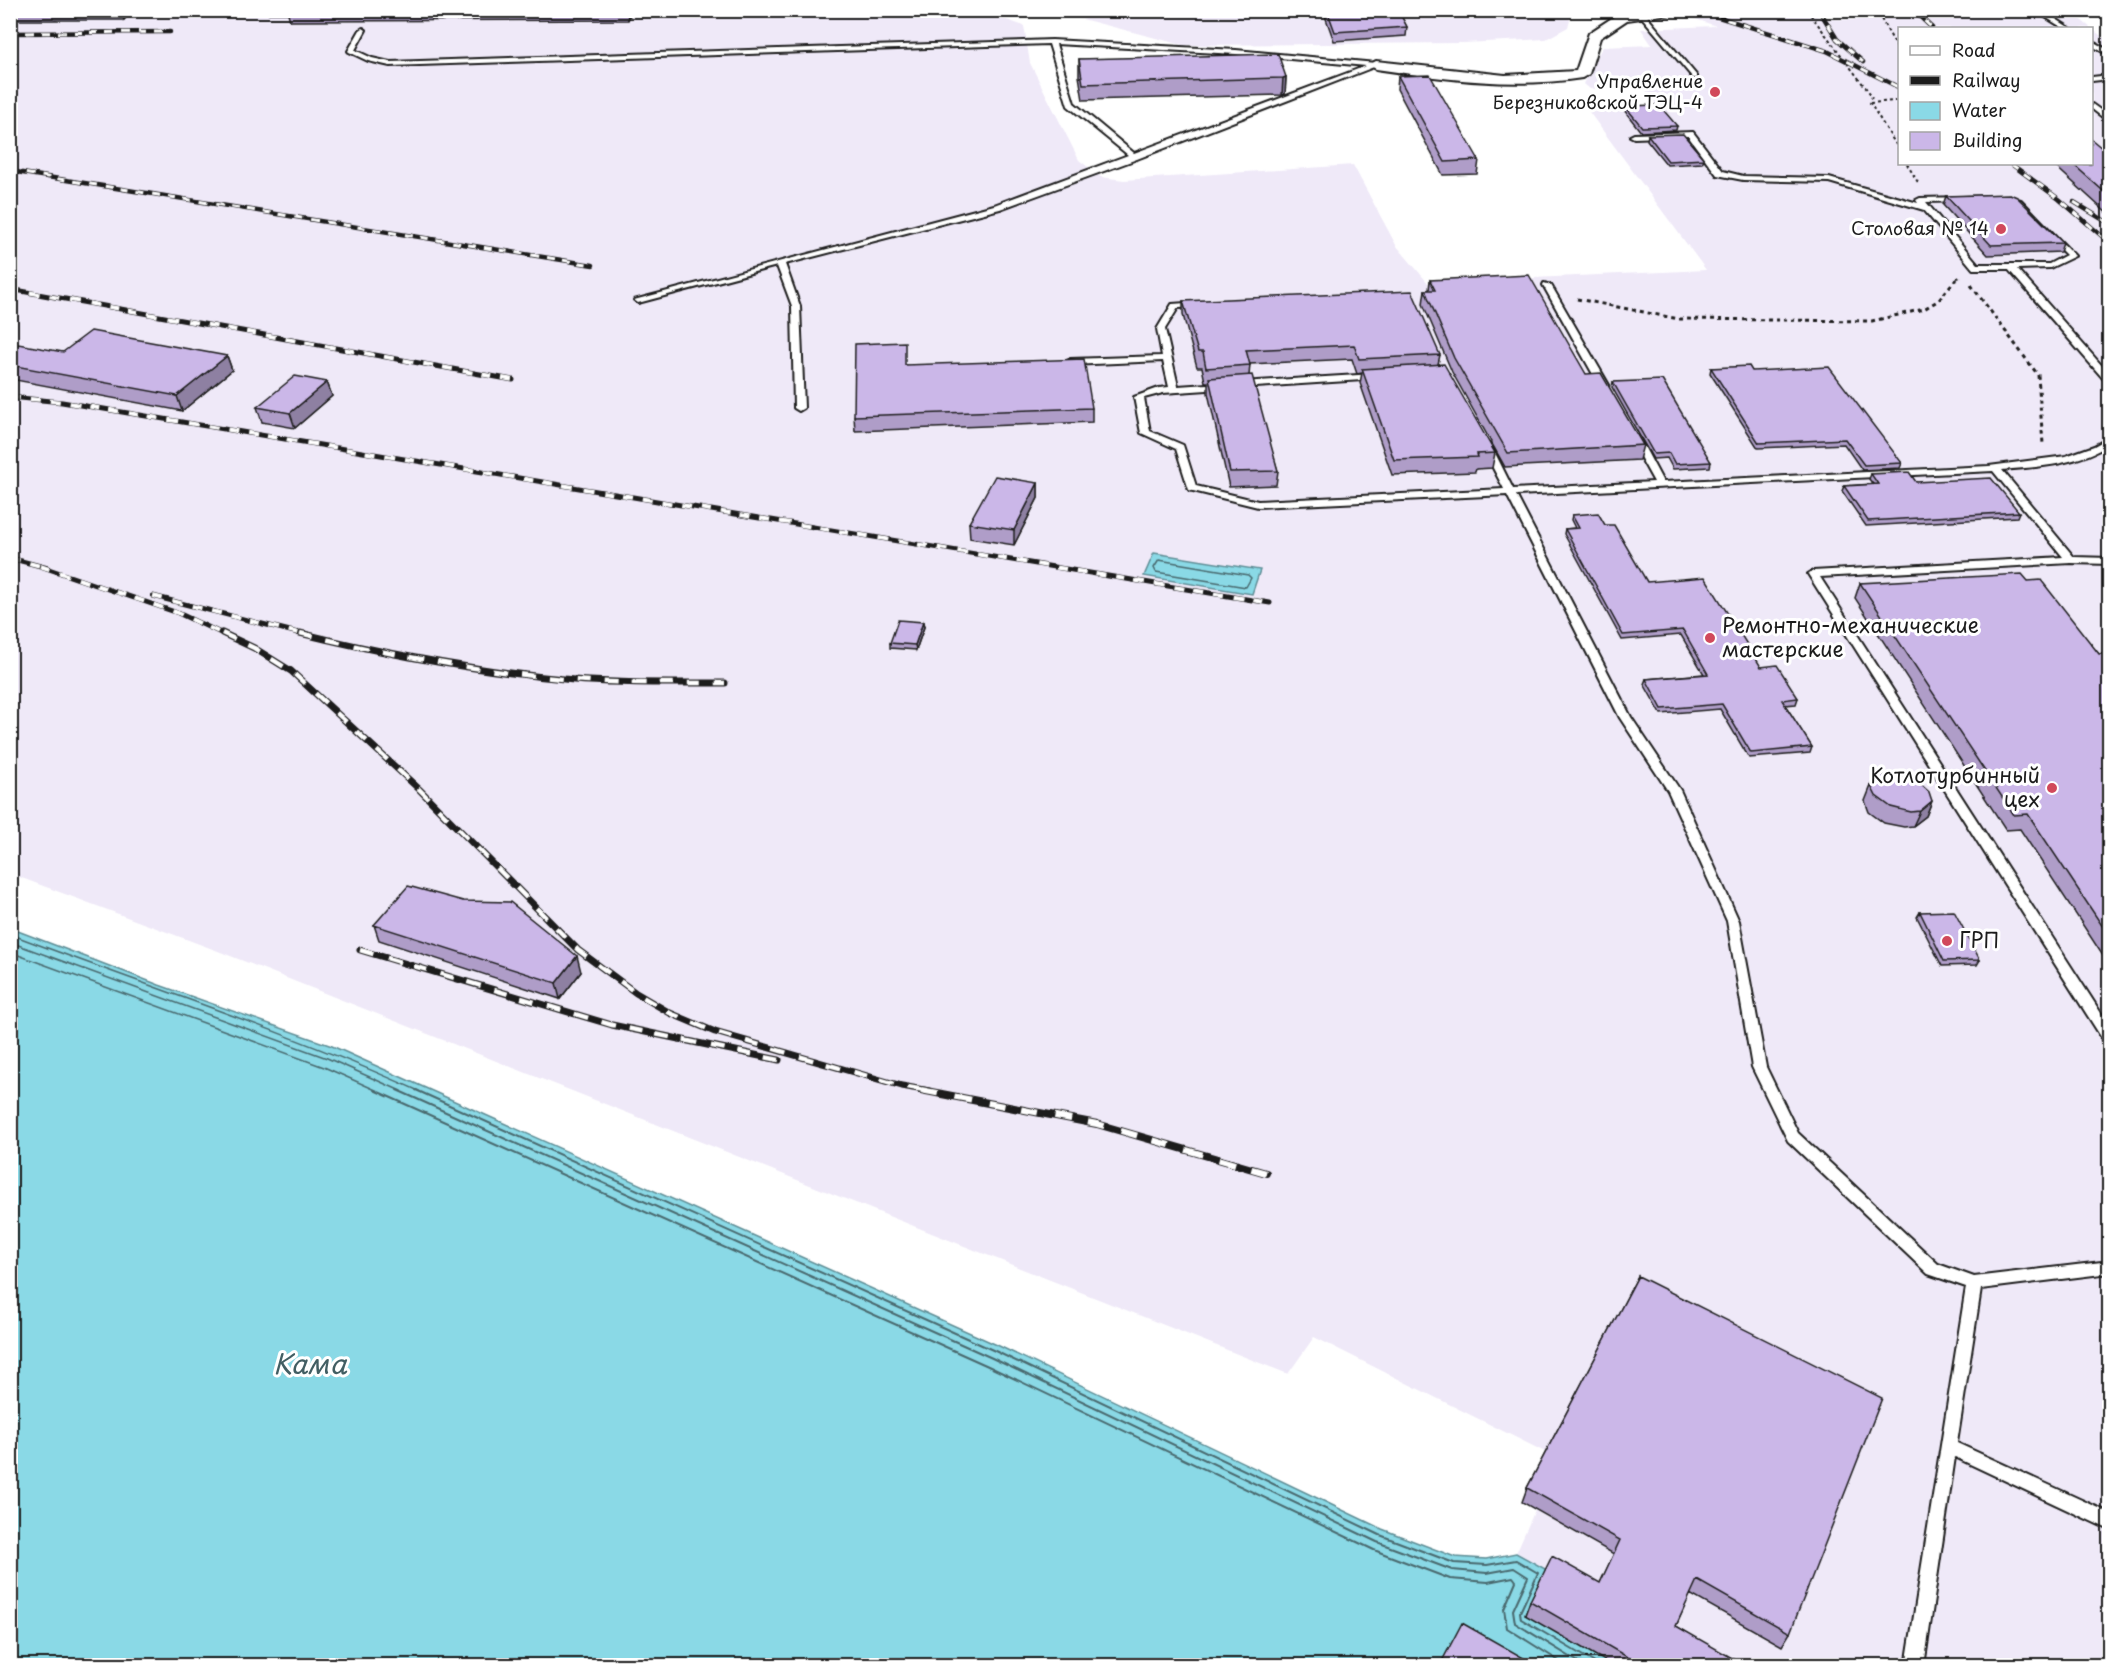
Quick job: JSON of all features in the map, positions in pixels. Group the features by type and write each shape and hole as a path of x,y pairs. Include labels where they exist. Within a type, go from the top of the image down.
{"street":[{"path":"1376,65 1515,81 1551,80 1582,74 1594,36 1623,17 1670,10"}],"lane":[{"path":"2037,10 2065,27"},
{"path":"1642,14 1695,77"},
{"path":"363,30 351,51 370,60 390,64 1052,42 1236,52 1376,65"},
{"path":"1052,42 1071,104 1134,157"},
{"path":"2093,44 2109,54"},
{"path":"638,300 998,207 1376,65"},
{"path":"2093,80 2109,78"},
{"path":"2093,108 2109,121"},
{"path":"1634,136 1690,134 1720,173 1743,178 1829,180 1927,208"},
{"path":"2005,198 2018,202 2072,256 2050,266 1976,267 1927,208 1920,200 2005,198"},
{"path":"780,263 796,306 799,408"},
{"path":"2012,267 2109,381"},
{"path":"1547,285 1610,395"},
{"path":"1174,389 1161,329 1175,306 1211,304"},
{"path":"1062,362 1167,358"},
{"path":"1387,376 1162,390 1139,397 1146,433 1180,447 1192,488 1258,504 1995,468 2045,463 2091,451 2109,440"},
{"path":"1627,425 1661,486"},
{"path":"1479,432 1512,492 1626,718 1674,790 1733,921 1759,1067 1793,1137 1933,1269 1974,1283 2109,1267"},
{"path":"1995,468 2071,560"},
{"path":"2109,561 2071,560 1813,574 2109,1040"},
{"path":"1916,1665 1974,1283"},
{"path":"1948,1446 2109,1522"}],"path":[{"path":"1807,10 1872,96 1870,103 1898,149"},
{"path":"1894,10 1880,17 1898,51"},
{"path":"1870,103 1898,99"},
{"path":"1553,295 1679,319 1872,321 1903,316 1924,308 1939,300 1956,278 1976,267"},
{"path":"1965,275 2038,375 2045,463"}],"shaded area":[{"path":"1859,10 2068,10 2090,27 1898,27 1898,165 2093,165 2093,30 2109,42 2109,1665 1612,1665 1525,1615 1547,1570 1516,1553 1535,1510 1522,1502 1547,1453 1314,1337 1288,1374 218,951 11,874 10,11 981,11 1024,26 1030,63 1079,160 1101,177 1124,180 1353,165 1396,245 1428,283 1706,270 1589,112 1673,108 1657,106 1643,86 1590,89 1584,84 1596,57 1603,47 1652,45 1641,29 1716,26 1687,16 1797,12 1829,19 1857,20"},
{"path":"1051,11 1572,11 1568,27 1546,39 1463,43 1183,45"}],"water":[{"path":"1154,553 1260,570 1252,594 1144,576"},
{"name":"Кама","path":"10,928 159,985 332,1046 997,1345 1382,1529 1455,1557 1486,1559 1516,1553 1547,1570 1525,1615 1612,1665 11,1665"}],"building":[{"path":"1327,10 1398,10 1407,27 1335,32"},
{"path":"1278,54 1286,77 1283,78 1083,84 1079,59"},
{"path":"1430,75 1479,160 1445,162 1398,76"},
{"path":"1659,105 1677,126 1642,127 1625,106"},
{"path":"1683,134 1704,159 1668,161 1648,135"},
{"path":"2093,141 2109,154 2109,196 2074,165 2093,165"},
{"name":"Cтоловая № 14","path":"2010,194 2017,197 2063,243 1991,245 1946,196"},
{"path":"1529,275 1586,374 1601,373 1643,445 1508,453 1454,358 1425,290 1435,290 1430,280"},
{"path":"1412,291 1440,355 1359,359 1354,345 1246,350 1250,365 1206,368 1203,352 1198,352 1183,301"},
{"path":"91,331 227,356 177,396 10,365 10,349 18,344 63,352"},
{"path":"905,342 905,365 1084,359 1092,408 854,416 855,344"},
{"path":"1444,364 1495,453 1477,454 1478,457 1394,460 1362,369"},
{"path":"1749,366 1752,371 1829,367 1902,463 1864,465 1845,439 1759,443 1711,368"},
{"path":"1252,375 1278,471 1230,472 1209,378"},
{"path":"295,376 327,382 290,413 257,407"},
{"path":"1662,380 1711,462 1675,464 1669,453 1654,454 1613,382"},
{"path":"1909,472 1916,482 1991,478 2019,512 1868,521 1844,486 1878,484 1871,474"},
{"path":"995,476 1038,483 1014,530 969,523"},
{"name":"Ремонтно-механические мастерские","path":"1598,513 1605,525 1614,525 1647,582 1705,577 1761,667 1777,665 1798,698 1782,700 1812,747 1751,753 1722,704 1662,709 1646,679 1708,674 1683,630 1623,635 1565,529 1579,528 1572,515"},
{"name":"Котлотурбинный цех","path":"2022,574 2028,581 2041,580 2099,654 2109,654 2109,936 2028,814 2014,815 1860,583"},
{"path":"898,620 923,622 915,645 890,643"},
{"path":"1891,774 1917,781 1929,792 1932,801 1920,811 1911,812 1891,807 1876,796 1871,786 1882,775"},
{"path":"408,886 463,901 510,902 577,956 556,983 374,925"},
{"name":"ГРП","path":"1954,911 1980,960 1944,961 1920,912"},
{"path":"1638,1276 1882,1398 1790,1633 1697,1580 1676,1626 1741,1663 1740,1665 1641,1665 1530,1601 1552,1556 1600,1583 1620,1540 1527,1488"},
{"path":"1462,1623 1536,1665 1440,1665"}],"railway":[{"path":"1696,10 1827,51 1898,87"},
{"path":"1819,10 1837,39 1863,62"},
{"path":"1913,10 1931,27"},
{"path":"10,33 170,32"},
{"path":"2012,165 2059,199 2110,243"},
{"path":"10,171 593,265"},
{"path":"2074,202 2110,224"},
{"path":"10,289 513,380"},
{"path":"10,397 62,402 1270,603"},
{"path":"10,558 48,568"},
{"path":"40,566 178,613 225,635"},
{"path":"153,596 306,635"},
{"path":"222,633 254,648 291,671 419,789 578,950 636,993 670,1013 715,1032 902,1086 929,1091"},
{"path":"300,633 436,662 540,677 612,682 725,683"},
{"path":"360,950 612,1025 779,1060"},
{"path":"921,1090 1097,1124 1266,1173"}],"place":[{"name":"Управление Березниковской ТЭЦ-4","path":"1715,92"},
{"name":"Cтоловая № 14","path":"2001,229"},
{"name":"Ремонтно-механические мастерские","path":"1710,638"},
{"name":"Котлотурбинный цех","path":"2052,788"},
{"name":"ГРП","path":"1947,941"}]}
